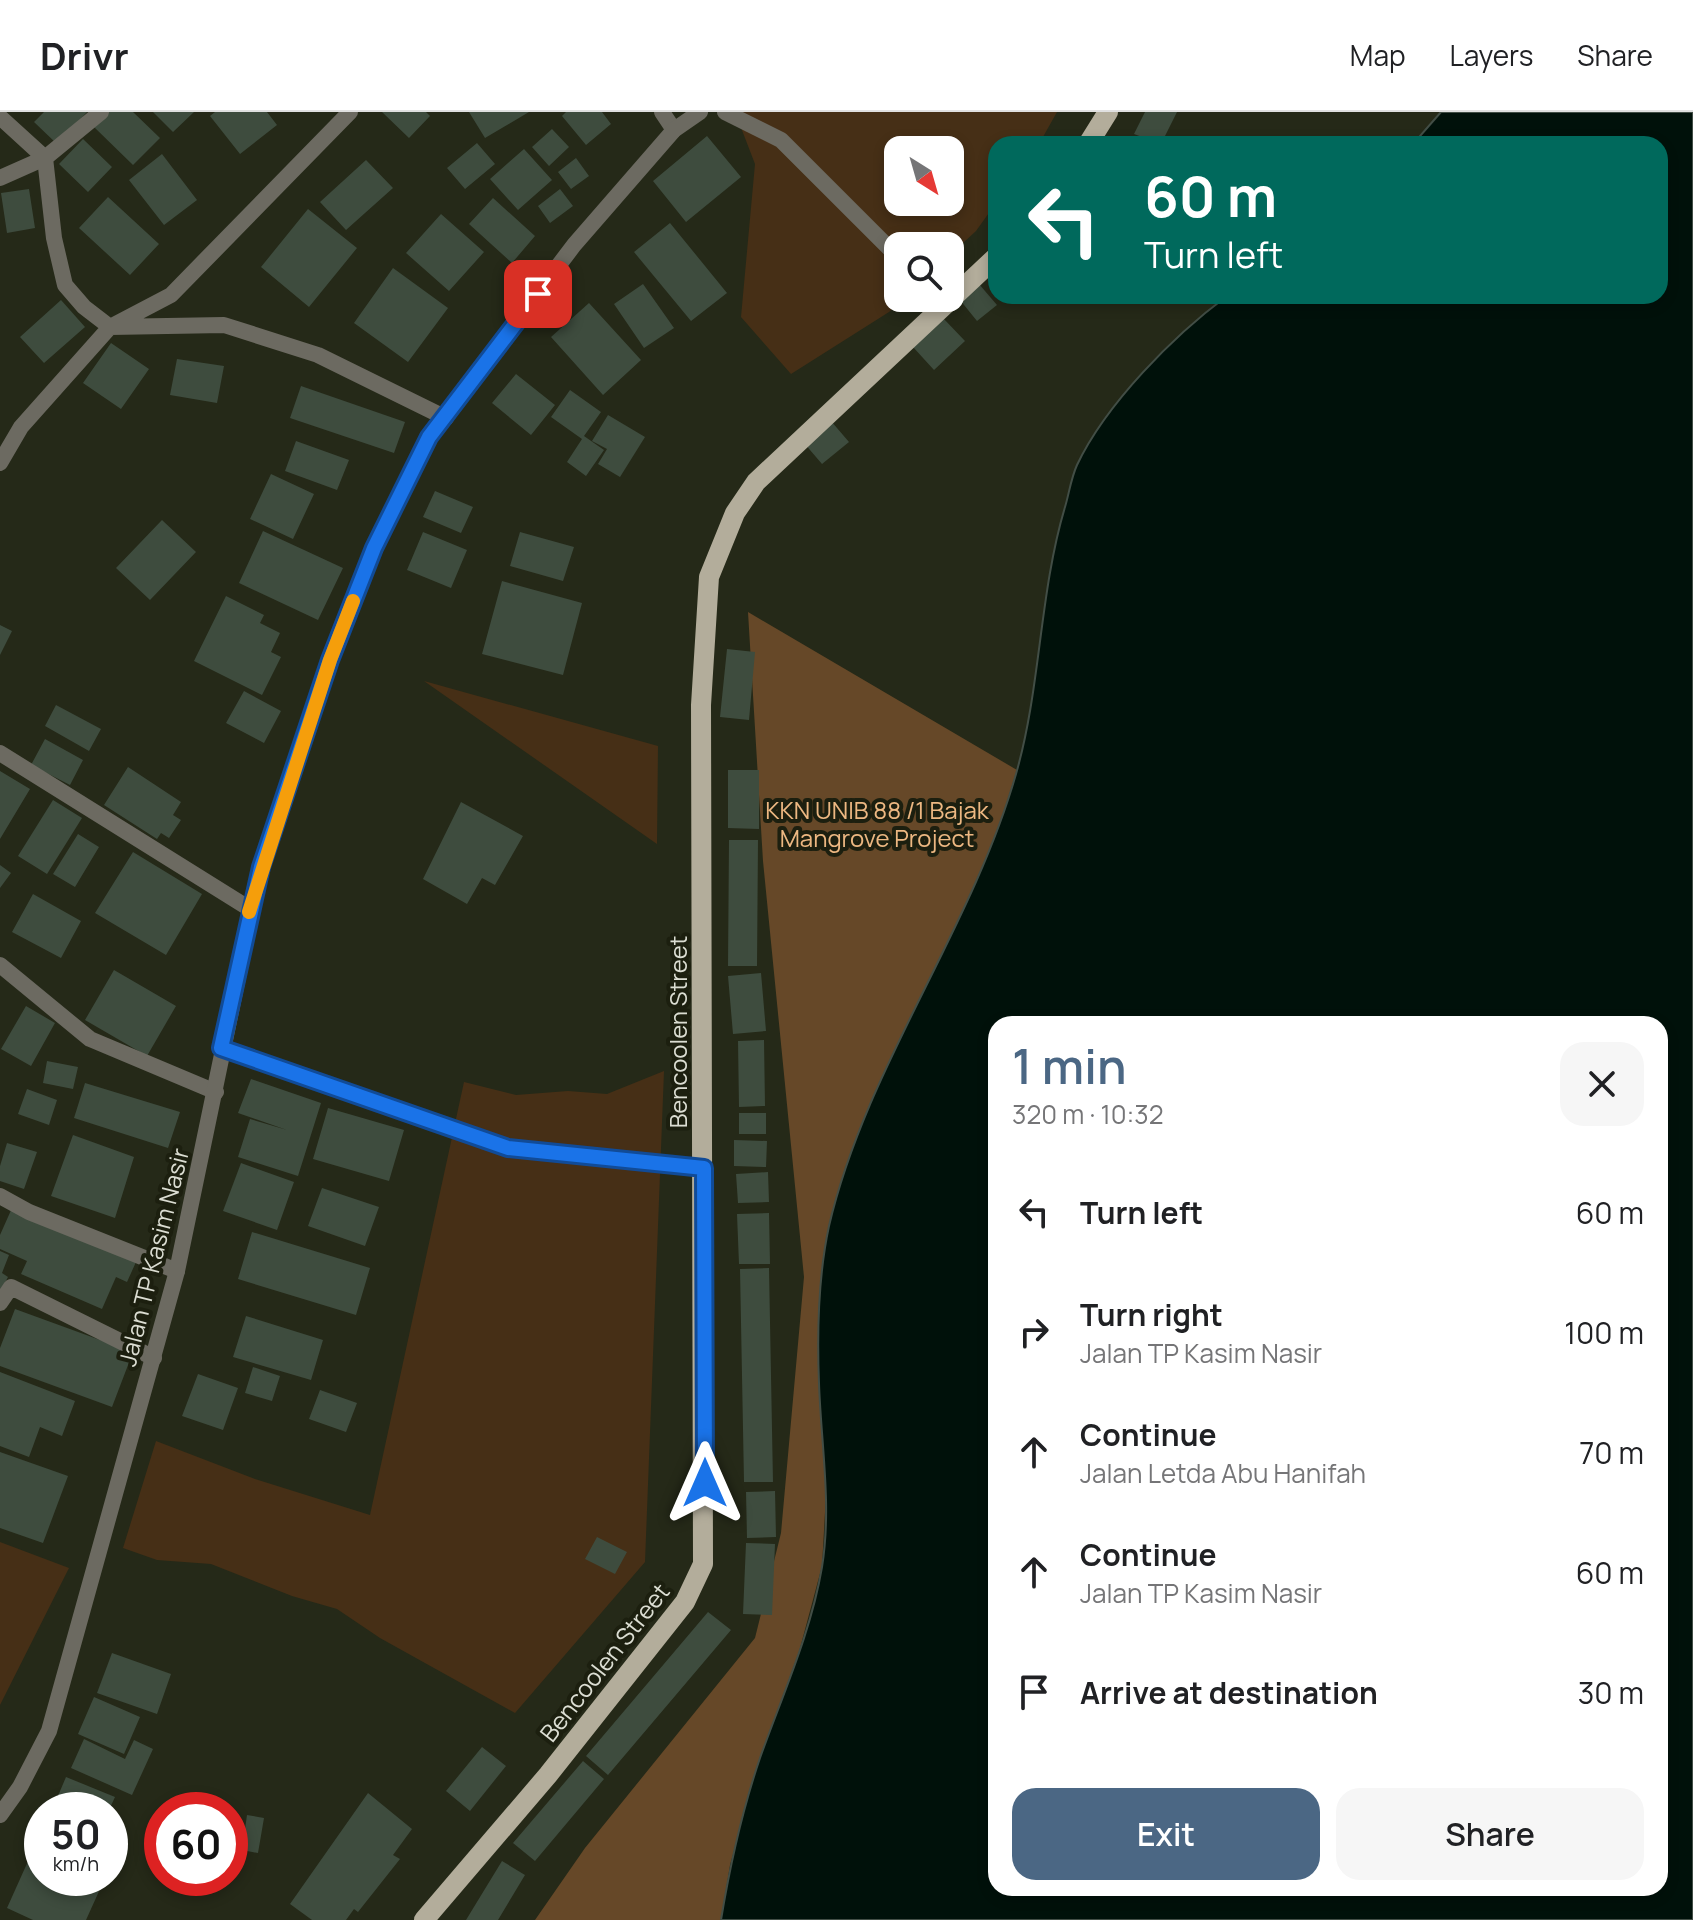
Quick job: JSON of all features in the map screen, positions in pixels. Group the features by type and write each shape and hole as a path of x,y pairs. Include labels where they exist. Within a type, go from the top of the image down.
{"main road":[{"path":"1093,136 1108,112"},
{"name":"Bencoolen Street","path":"964,282 988,263"},
{"name":"Bencoolen Street","path":"424,1920 548,1775 685,1602 701,1572 705,1534 701,705 709,577 723,535 756,482 927,312"}],"street":[{"path":"0,178 45,158 101,112"},
{"path":"0,463 21,427 110,327 171,295 350,112"},
{"path":"662,112 674,130"},
{"path":"0,117 45,158 54,238 65,285 84,307 110,327 224,325 318,355 446,418 574,245 674,130 700,112"},
{"path":"725,112 781,140 884,243"},
{"name":"Jalan TP Kasim Nasir","path":"0,1815 20,1787 49,1731 154,1358 177,1271 216,1092 221,1048 250,909 319,698 374,548 429,437 446,418"},
{"path":"0,753 250,909"},
{"path":"0,965 90,1039 216,1092"},
{"path":"221,1048 508,1148 704,1168"},
{"path":"0,1196 29,1212 177,1271"},
{"path":"0,1303 11,1287 154,1358"}],"shaded area":[{"path":"735,112 1057,112 1044,136 988,136 988,214 964,242 964,232 884,232 884,312 889,312 791,374 741,317 755,164"},
{"path":"1441,112 1693,112 1693,1920 721,1920 748,1798 803,1640 822,1567 826,1498 819,1383 820,1285 829,1226 846,1167 868,1110 997,832 1024,741 1056,540 1077,465 1105,418 1123,395 1163,351 1216,304 1668,304 1668,136 1420,136"},
{"path":"424,681 658,746 657,844"},
{"path":"664,1071 645,1562 515,1713 380,1638 337,1609 292,1596 211,1564 157,1560 123,1548 156,1441 255,1479 370,1515 464,1082 516,1095 568,1091 607,1094"},
{"path":"0,1542 69,1568 0,1705"}],"green space":[{"name":"KKN UNIB 88 /1 Bajak Mangrove Project","path":"748,612 1017,770 990,855 828,1229 819,1304 819,1384 827,1477 822,1566 799,1652 758,1764 730,1865 721,1920 535,1920 585,1848 755,1638 781,1533 804,1277 763,861"}],"building":[{"path":"44,112 87,112 57,144 34,122"},
{"path":"109,112 133,112 160,138 133,165 94,127"},
{"path":"153,112 194,112 173,132"},
{"path":"215,112 267,112 277,125 240,154 210,116"},
{"path":"382,112 426,112 430,116 409,138"},
{"path":"469,112 529,112 485,138"},
{"path":"566,112 602,112 611,124 586,145 562,116"},
{"path":"1145,112 1177,112 1165,136 1134,134"},
{"path":"552,129 569,147 549,166 532,147"},
{"path":"707,136 741,177 686,222 653,181"},
{"path":"83,139 112,167 88,192 59,164"},
{"path":"477,143 495,164 465,189 447,168"},
{"path":"524,149 552,180 518,210 490,179"},
{"path":"162,154 197,200 164,225 129,180"},
{"path":"576,158 589,176 571,189 558,172"},
{"path":"366,160 393,188 346,230 320,202"},
{"path":"29,189 35,228 7,233 1,193"},
{"path":"560,189 573,206 550,223 538,206"},
{"path":"108,197 159,244 130,275 79,228"},
{"path":"493,198 535,236 512,263 469,224"},
{"path":"308,209 357,248 309,307 261,267"},
{"path":"441,214 484,252 449,291 406,253"},
{"path":"670,223 727,293 691,321 634,252"},
{"path":"393,268 448,308 408,362 354,323"},
{"path":"643,284 674,328 644,348 614,304"},
{"path":"979,284 988,294 988,304 997,305 977,321 964,305 964,297"},
{"path":"61,300 85,327 44,363 20,337"},
{"path":"589,303 641,360 603,395 551,337"},
{"path":"943,318 965,341 934,370 913,347"},
{"path":"111,343 149,369 121,409 83,383"},
{"path":"177,359 224,366 217,403 170,395"},
{"path":"516,374 555,405 531,435 492,403"},
{"path":"301,386 405,422 394,453 290,418"},
{"path":"570,390 601,412 584,436 604,450 586,476 567,462 582,439 551,417"},
{"path":"608,415 645,437 620,477 598,464 607,449 592,441"},
{"path":"831,421 849,442 822,464 804,443"},
{"path":"296,441 349,460 337,490 285,471"},
{"path":"271,474 314,494 293,539 250,519"},
{"path":"435,491 473,507 461,533 423,517"},
{"path":"162,520 196,552 150,600 116,568"},
{"path":"263,531 343,568 318,620 239,583"},
{"path":"423,532 467,550 451,588 407,570"},
{"path":"520,532 574,547 563,581 510,566"},
{"path":"502,581 582,603 563,675 482,654"},
{"path":"226,596 264,615 260,623 280,633 271,652 281,657 262,695 194,661"},
{"path":"0,625 12,631 0,655"},
{"path":"727,649 755,652 749,720 720,717"},
{"path":"244,691 281,711 264,743 226,723"},
{"path":"56,705 101,729 89,751 45,726"},
{"path":"45,739 83,760 70,785 31,765"},
{"path":"128,767 181,802 173,815 181,820 169,838 161,833 157,839 104,805"},
{"path":"728,770 759,770 759,829 728,828"},
{"path":"0,771 30,789 0,839"},
{"path":"53,800 82,818 47,874 18,856"},
{"path":"461,802 523,836 495,885 482,878 467,904 423,879"},
{"path":"78,834 99,847 75,887 53,874"},
{"path":"729,840 758,840 757,966 728,966"},
{"path":"133,852 202,894 166,955 95,913"},
{"path":"0,865 11,873 0,888"},
{"path":"33,894 81,921 61,958 12,932"},
{"path":"114,970 176,1006 147,1056 85,1020"},
{"path":"761,973 766,1031 733,1034 728,976"},
{"path":"26,1006 55,1023 31,1066 1,1049"},
{"path":"764,1040 765,1106 739,1107 738,1041"},
{"path":"47,1061 78,1067 73,1089 43,1083"},
{"path":"251,1079 321,1103 298,1176 238,1157 250,1119 287,1130 238,1113"},
{"path":"85,1083 180,1112 168,1148 74,1118"},
{"path":"27,1089 57,1100 49,1125 18,1114"},
{"path":"328,1108 404,1130 389,1181 313,1159"},
{"path":"739,1113 766,1113 766,1134 739,1134"},
{"path":"73,1135 134,1157 115,1218 51,1196"},
{"path":"734,1140 767,1141 766,1167 734,1166"},
{"path":"7,1143 37,1152 24,1189 0,1181 0,1166"},
{"path":"241,1163 294,1182 277,1230 223,1211"},
{"path":"768,1172 769,1202 738,1203 736,1174"},
{"path":"322,1188 379,1207 365,1246 308,1226"},
{"path":"12,1208 136,1262 127,1282 116,1277 102,1309 21,1274 27,1261 0,1249 0,1235"},
{"path":"769,1213 770,1264 739,1264 737,1214"},
{"path":"252,1232 370,1268 356,1315 238,1279"},
{"path":"0,1251 9,1255 2,1273 8,1277 0,1292"},
{"path":"769,1268 773,1482 744,1482 740,1269"},
{"path":"15,1309 133,1352 112,1407 0,1366 0,1348"},
{"path":"246,1316 323,1340 311,1380 233,1357"},
{"path":"253,1367 280,1376 272,1401 245,1393"},
{"path":"0,1372 75,1401 62,1436 40,1427 29,1457 0,1446"},
{"path":"198,1374 238,1388 223,1430 182,1416"},
{"path":"320,1390 357,1403 346,1432 309,1419"},
{"path":"0,1452 68,1476 43,1543 0,1528"},
{"path":"775,1491 776,1537 747,1538 746,1492"},
{"path":"597,1537 627,1552 615,1574 585,1559"},
{"path":"746,1543 775,1544 772,1615 743,1614"},
{"path":"708,1612 731,1630 608,1775 586,1756"},
{"path":"112,1653 171,1674 157,1714 97,1693"},
{"path":"94,1697 140,1717 124,1754 78,1734"},
{"path":"84,1739 125,1759 134,1740 153,1749 132,1795 71,1768"},
{"path":"482,1747 506,1766 470,1811 446,1791"},
{"path":"583,1761 604,1779 535,1861 513,1843"},
{"path":"66,1777 103,1792 60,1792"},
{"path":"368,1793 412,1829 393,1855 400,1859 358,1912 354,1909 346,1920 312,1920 290,1904"},
{"path":"248,1815 264,1818 258,1853 248,1851"},
{"path":"502,1861 525,1875 498,1920 466,1920"},
{"path":"24,1870 24,1896 97,1896 86,1920 33,1920 7,1908"}],"slow traffic":[{"path":"249,912 330,660 353,601"}],"route":[{"path":"538,294 429,437 374,548 330,660 261,867 221,1048 508,1148 704,1168 705,1483"}]}
